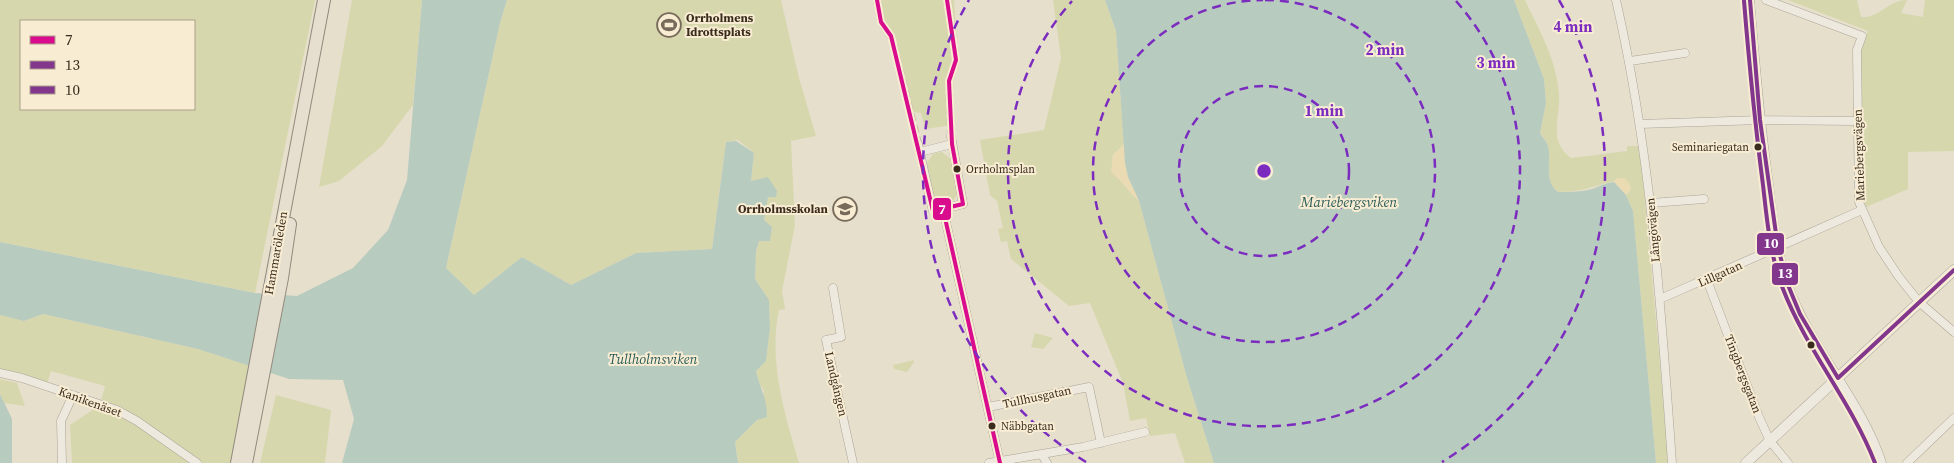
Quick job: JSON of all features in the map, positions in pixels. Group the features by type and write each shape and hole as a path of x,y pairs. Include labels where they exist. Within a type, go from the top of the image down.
{"main road":[{"name":"Hammaröleden","path":"246,463 255,395 324,0"},
{"name":"Hammaröleden","path":"237,463 255,395"}],"street":[{"name":"Långövägen","path":"1616,0 1630,61 1651,203 1672,463"},
{"path":"1750,0 1760,120 1778,248 1788,286 1800,314 1838,378 1872,440 1882,463"},
{"name":"Mariebergsvägen","path":"1766,0 1862,36 1857,50 1858,193 1862,210 1885,257 1919,302 1954,332"},
{"path":"1630,61 1685,53"},
{"path":"1640,124 1760,120 1857,121"},
{"path":"952,140 963,204 943,209 934,211 919,148 952,140"},
{"path":"1651,203 1704,199"},
{"name":"Tullhusgatan","path":"943,209 1000,463"},
{"name":"Lillgatan","path":"1660,299 1708,280 1862,210"},
{"path":"1746,463 1954,270"},
{"name":"Tingbergsgatan","path":"1708,280 1770,441 1788,463"},
{"name":"Landgången","path":"832,288 841,337 826,340 853,463"},
{"name":"Kanikenäset","path":"0,373 99,403 137,420 197,463"},
{"name":"Tullhusgatan","path":"988,407 1090,387 1101,443"},
{"path":"62,463 61,421 73,395"},
{"path":"1908,463 1954,418"},
{"path":"989,463 1000,463 1042,455 1146,432"},
{"path":"1042,455 1047,463"}],"green space":[{"path":"0,0 315,0 255,293 0,242"},
{"path":"352,0 422,0 413,105 382,146 339,181 319,187"},
{"path":"507,0 781,0 799,78 816,136 791,141 795,225 782,291 785,309 779,310 776,329 777,368 780,388 788,426 799,463 738,463 735,442 757,420 764,391 759,383 756,371 766,361 770,328 769,300 755,279 756,251 759,241 770,241 772,227 764,220 768,197 751,181 754,153 738,140 726,142 712,249 636,253 571,285 522,257 474,295 446,268 500,23"},
{"path":"875,0 954,0 958,57 946,126 925,129 921,113 913,112 895,42 883,32"},
{"path":"1053,0 1105,0 1116,31 1124,144 1113,155 1112,172 1139,201 1187,378 1214,463 1185,463 1175,433 1150,436 1146,418 1130,421 1123,383 1090,303 1069,306 1011,259 1007,241 1001,242 998,229 1003,228 997,201 990,195 980,140 1044,130 1061,58"},
{"path":"1514,0 1525,0 1555,69 1559,94 1557,136 1559,144 1564,151 1571,158 1627,151 1627,146 1640,146 1669,463 1656,463 1633,211 1626,195 1630,191 1618,178 1611,182 1576,191 1558,192 1553,187 1549,176 1548,146 1540,133 1546,103 1544,79"},
{"path":"1788,0 1857,0 1861,17 1867,17 1894,3 1907,0 1901,13 1923,17 1925,0 1954,0 1954,151 1908,152 1908,189 1866,207 1861,192 1858,52 1868,31"},
{"path":"942,152 951,159 958,193 953,201 943,203 934,197 927,163 933,154"},
{"path":"43,314 198,349 251,366 231,463 72,463 70,425 100,405 105,386 51,371 47,384 0,371 0,315 24,321"},
{"path":"1035,333 1053,338 1043,349 1031,347"},
{"path":"914,360 907,372 894,369 893,365"},
{"path":"0,379 17,383 25,406 4,403 0,394"},
{"path":"276,395 331,410 325,463 260,463"}],"sand":[{"path":"1124,144 1128,177 1139,201 1111,172 1113,155"},
{"path":"1618,178 1624,178 1629,183 1631,188 1626,195 1614,182"}],"water":[{"name":"Tullholmsviken","path":"422,0 507,0 500,23 446,268 474,295 522,257 571,285 636,253 712,249 726,142 736,141 754,153 751,181 768,177 777,191 776,197 768,197 764,220 772,227 770,241 759,241 756,251 755,279 769,300 770,328 766,361 756,371 765,398 767,417 757,420 735,442 738,463 342,463 354,419 343,380 289,379 198,349 43,314 24,321 0,315 0,242 255,293 297,296 353,268 388,230 407,180"},
{"name":"Mariebergsviken","path":"1105,0 1514,0 1544,79 1546,103 1540,133 1548,146 1549,176 1553,187 1558,192 1577,192 1614,182 1626,195 1633,211 1656,463 1214,463 1187,378 1139,201 1128,177 1125,163 1116,31"},
{"path":"0,394 12,419 12,463 0,463"}],"tunnel":[{"path":"877,0 881,22 891,36 918,144"},
{"path":"947,0 956,60 949,81 951,136"}],"transit line":[{"name":"7","path":"877,0 881,22 891,36 933,211 963,204 952,144 949,81 956,60 947,0"},
{"name":"13","path":"1750,0 1760,120 1778,248 1788,285 1800,314 1838,378 1954,270"},
{"name":"10","path":"1744,1 1757,139 1775,264 1783,289 1804,334 1854,418 1875,463"},
{"name":"7","path":"943,209 1000,463"}],"place":[{"name":"Orrholmens Idrottsplats","path":"669,25"},
{"name":"Seminariegatan","path":"1758,147"},
{"name":"Orrholmsplan","path":"957,169"},
{"name":"Orrholmsskolan","path":"845,209"},
{"name":"Näbbgatan","path":"992,426"}]}
